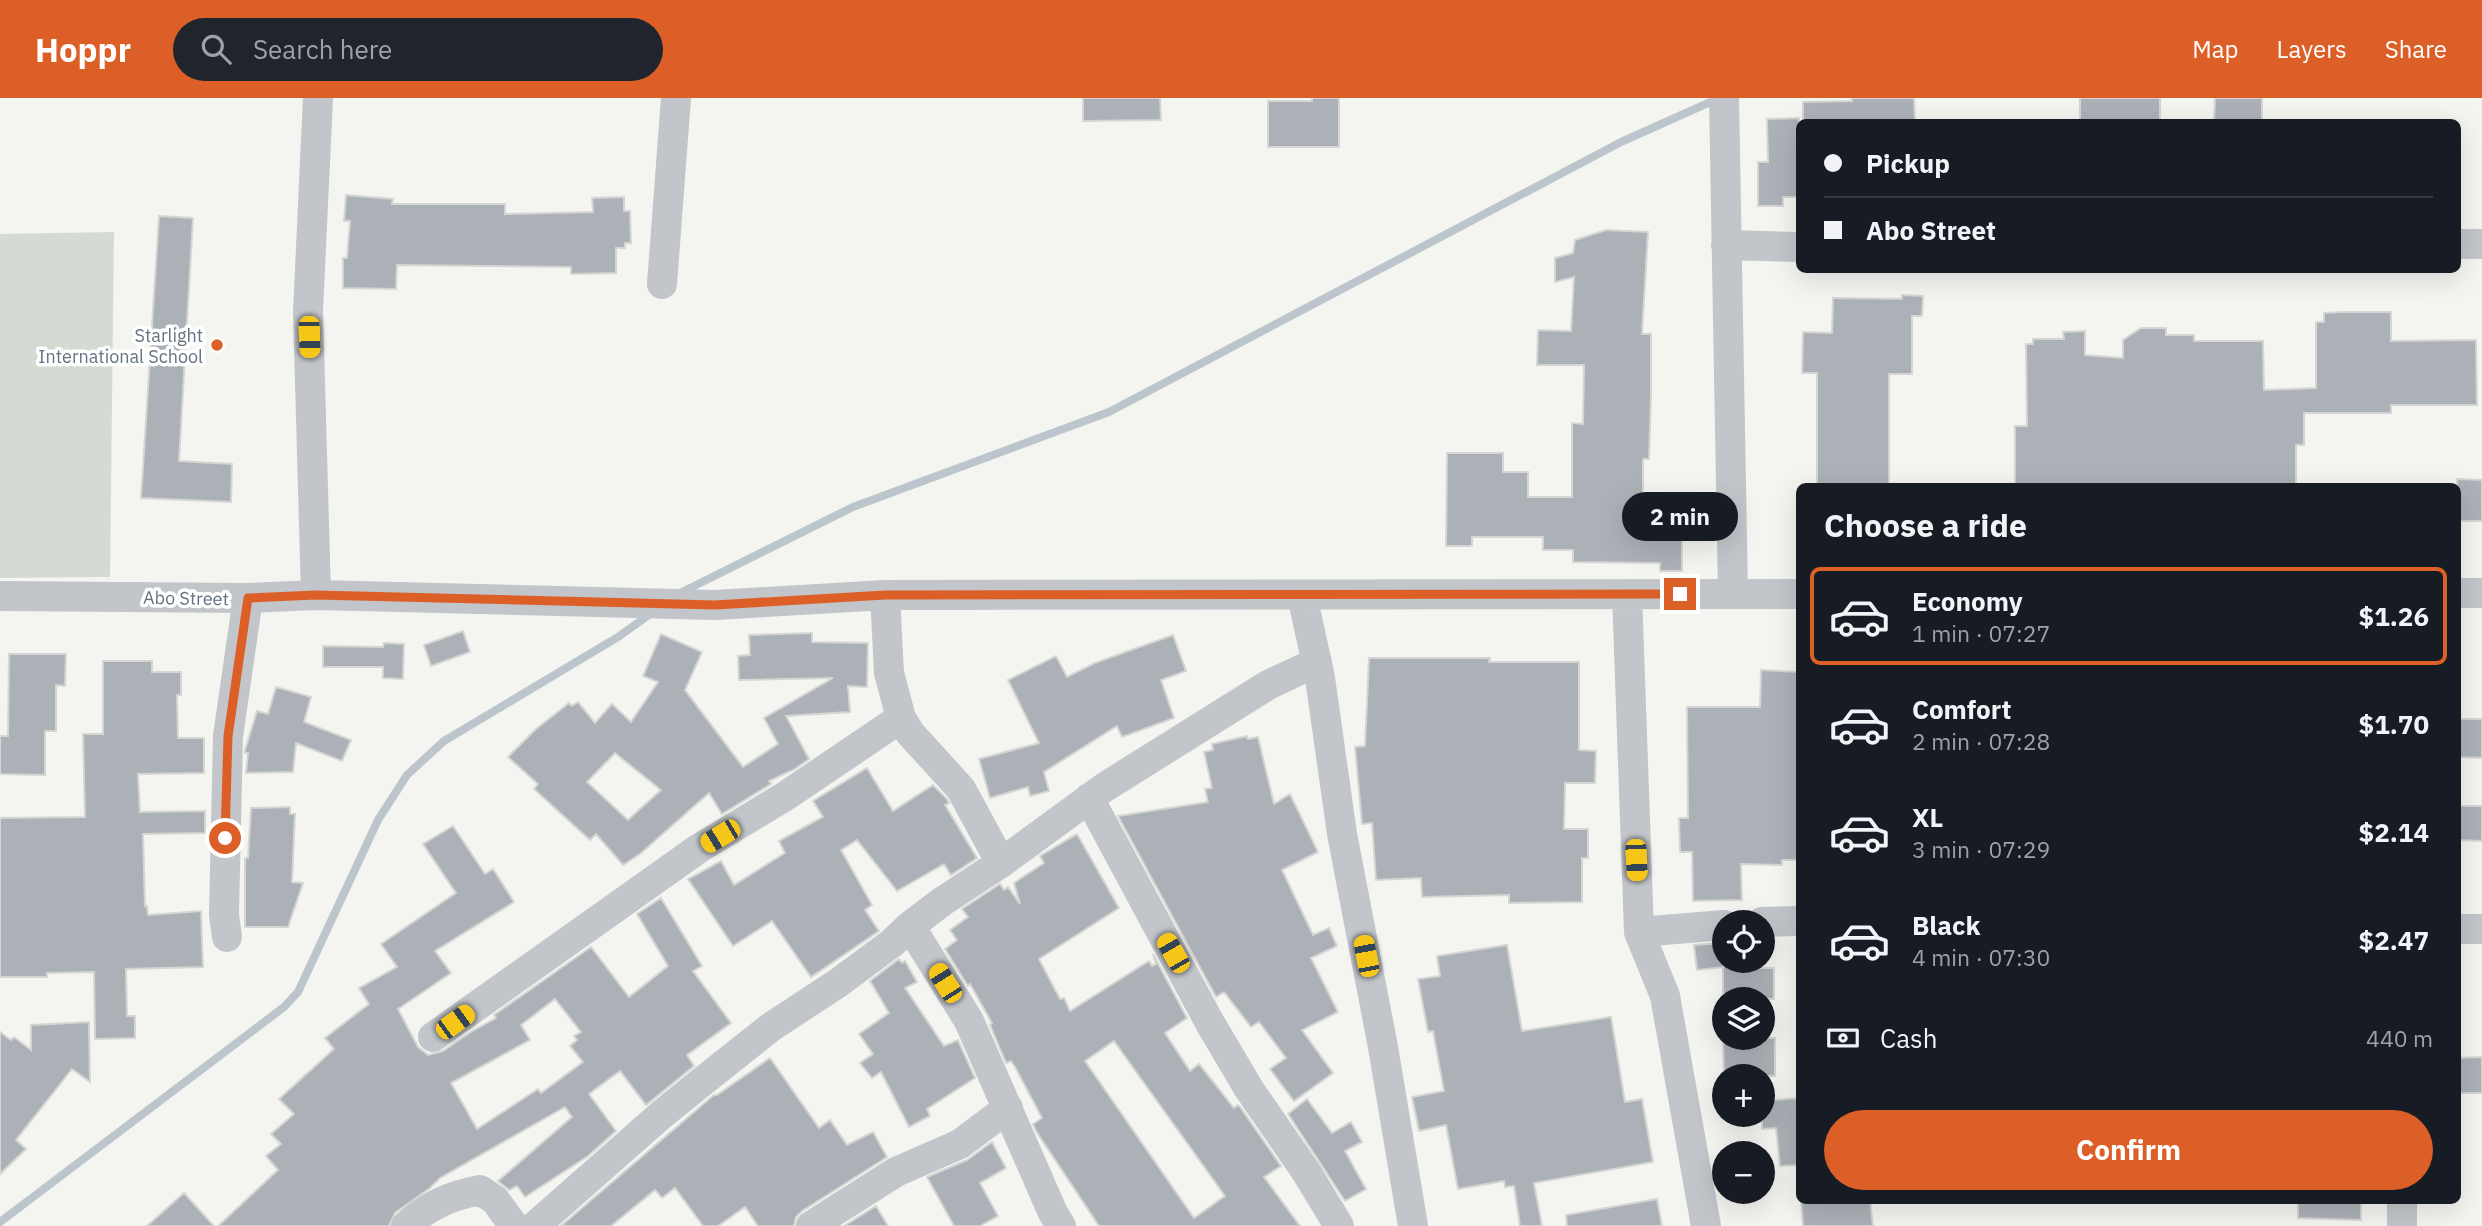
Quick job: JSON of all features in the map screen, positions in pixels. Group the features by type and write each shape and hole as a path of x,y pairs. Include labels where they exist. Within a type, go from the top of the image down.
{"street":[{"path":"316,595 308,311 318,98"},
{"path":"662,284 676,98"},
{"path":"1724,103 1733,594"},
{"path":"2461,244 2482,244"},
{"path":"1726,245 1796,247"},
{"path":"2461,593 2482,593"},
{"path":"1627,594 1639,932 1665,996 1706,1226"},
{"name":"Abo Street","path":"0,596 248,598 316,595 715,605 885,595 1796,594"},
{"path":"885,595 889,673 901,718 910,733 961,789 1001,863"},
{"path":"1302,595 1317,662 1342,834 1383,1047 1413,1226"},
{"path":"227,937 224,915 226,762 248,598"},
{"path":"535,1226 703,1080 772,1027 881,951 943,901 1001,863 1089,798 1268,685 1317,662"},
{"path":"433,1037 698,849 784,797 901,718"},
{"path":"1089,798 1210,1023 1249,1089 1307,1173 1339,1226"},
{"path":"1775,922 1796,921"},
{"path":"910,926 969,1021 1061,1226"},
{"path":"1639,932 1712,926"},
{"path":"2461,929 2482,929"},
{"path":"811,1226 896,1172 960,1144 1008,1108"},
{"path":"406,1226 430,1207 459,1194 480,1190 495,1200 514,1226"},
{"path":"2402,1204 2403,1226"}],"shaded area":[{"path":"114,232 110,577 0,578 0,234"}],"building":[{"path":"1083,98 1160,98 1161,120 1083,121"},
{"path":"1312,98 1339,98 1339,147 1268,147 1268,101 1312,101"},
{"path":"1852,98 1914,98 1915,119 1803,119 1803,102 1852,101"},
{"path":"2080,98 2160,98 2160,119 2080,119"},
{"path":"2215,98 2262,98 2262,119 2214,119"},
{"path":"1799,118 1796,119 1796,197 1783,197 1783,206 1758,206 1758,162 1768,162 1767,119"},
{"path":"346,195 393,199 392,204 505,204 505,214 593,212 592,198 624,197 624,211 630,211 631,243 625,243 625,248 616,248 616,273 571,274 571,267 397,265 396,289 343,288 343,258 347,258 350,221 344,221"},
{"path":"159,216 193,218 179,461 232,464 231,502 141,498"},
{"path":"1606,230 1648,232 1642,334 1651,334 1651,396 1649,459 1643,459 1643,498 1652,498 1651,533 1682,533 1682,571 1660,571 1660,563 1573,562 1573,550 1543,550 1543,537 1472,537 1472,546 1446,546 1447,453 1503,453 1503,472 1528,472 1528,497 1572,497 1572,423 1583,424 1584,365 1537,365 1538,330 1571,331 1574,277 1555,282 1555,258 1573,253 1575,240"},
{"path":"1902,295 1923,296 1922,316 1912,316 1912,374 1889,374 1889,483 1817,483 1817,373 1802,373 1803,332 1832,333 1833,298 1902,299"},
{"path":"2391,312 2391,341 2476,340 2477,405 2391,405 2391,413 2304,413 2304,445 2296,445 2296,483 2015,483 2015,426 2027,426 2026,344 2033,344 2033,339 2064,339 2063,332 2085,331 2085,355 2123,358 2123,340 2141,328 2166,328 2166,335 2194,335 2194,341 2263,341 2264,390 2316,388 2316,322 2324,322 2324,313"},
{"path":"2457,479 2482,480 2482,521 2461,521 2461,483 2457,483"},
{"path":"463,631 470,652 431,666 424,645"},
{"path":"812,633 812,642 868,643 867,687 848,686 850,712 786,716 809,759 769,781 771,784 722,814 709,793 640,854 623,865 596,834 590,840 534,789 538,784 508,757 536,729 569,703 572,706 578,702 595,723 612,704 631,722 658,682 643,676 661,634 702,652 685,690 743,767 778,744 764,718 833,678 739,680 738,656 750,655 749,635","holes":["615,753 661,790 628,820 587,782"]},
{"path":"1173,635 1186,671 1161,680 1174,718 1122,737 1117,726 1044,772 1049,791 1030,796 1028,787 990,798 979,759 1039,743 1008,680 1056,656 1067,677 1095,663"},
{"path":"384,643 404,644 403,679 383,678 383,667 323,667 323,646 383,647"},
{"path":"9,654 66,654 65,686 56,685 56,731 45,731 45,775 0,774 0,736 8,736"},
{"path":"1369,658 1490,658 1489,662 1579,662 1579,750 1596,751 1595,783 1565,783 1564,829 1588,829 1588,858 1582,858 1582,902 1509,903 1509,895 1422,897 1421,878 1376,880 1372,823 1362,824 1355,747 1365,746"},
{"path":"103,661 152,661 152,672 181,672 181,695 177,695 178,738 204,738 204,773 138,774 140,812 205,811 205,833 143,834 145,906 148,915 201,911 203,967 126,969 127,1016 135,1016 135,1038 95,1039 94,972 47,973 47,977 0,977 0,818 85,817 83,734 103,734"},
{"path":"1761,670 1796,672 1796,860 1782,860 1782,865 1741,864 1742,900 1693,901 1692,852 1680,852 1679,818 1688,818 1687,707 1760,707"},
{"path":"276,687 311,697 304,722 351,740 342,761 296,743 293,772 246,773 248,753 245,753 245,750 257,711 268,714"},
{"path":"2461,719 2482,719 2482,758 2461,757"},
{"path":"1247,736 1248,739 1258,737 1274,804 1290,794 1318,852 1282,870 1313,935 1329,928 1337,946 1311,958 1338,1012 1302,1030 1333,1073 1294,1101 1270,1069 1286,1058 1259,1022 1251,1027 1224,992 1216,997 1118,816 1208,802 1205,789 1212,788 1204,752 1213,750 1212,744"},
{"path":"867,768 893,811 933,785 947,799 949,803 945,805 977,858 951,875 944,864 897,891 857,840 841,850 872,905 865,910 879,931 811,977 772,921 733,946 688,879 721,861 734,885 785,853 779,841 823,817 813,801"},
{"path":"2461,806 2482,806 2482,841 2461,840"},
{"path":"290,807 290,814 295,814 292,882 303,883 288,927 245,927 245,858 248,858 251,808"},
{"path":"453,826 485,874 493,869 514,902 435,951 451,973 398,1009 418,1047 428,1055 443,1051 496,1018 494,1015 591,947 629,997 668,966 637,914 661,898 702,966 693,971 731,1023 687,1055 694,1066 646,1105 620,1071 589,1094 616,1131 588,1156 525,1197 517,1186 509,1190 498,1181 572,1117 565,1107 440,1178 395,1213 389,1226 218,1226 278,1170 266,1156 281,1144 271,1134 294,1114 279,1099 334,1049 325,1038 369,1004 359,988 397,967 381,944 456,893 423,844","holes":["555,999 581,1032 574,1036 577,1040 570,1046 583,1062 541,1093 538,1089 477,1129 451,1083 530,1040 521,1025"]},
{"path":"1077,834 1119,908 1039,959 1060,999 1064,998 1070,1011 1149,961 1152,966 1156,964 1153,954 1187,1018 1165,1033 1190,1071 1199,1064 1234,1108 1238,1105 1240,1107 1281,1166 1264,1177 1300,1226 1099,1226 1036,1131 1033,1124 1042,1118 1015,1067 1011,1061 1006,1063 990,1025 992,1023 970,984 968,986 945,949 957,940 950,930 968,917 962,909 1000,884 1004,890 1008,887 1020,904 1014,883 1044,863 1040,856","holes":["1114,1041 1225,1196 1194,1218 1085,1061"]},
{"path":"1712,944 1712,968 1697,970 1694,945"},
{"path":"1507,945 1522,1031 1611,1017 1625,1102 1642,1099 1653,1162 1534,1183 1542,1226 1520,1226 1514,1186 1505,1187 1504,1181 1458,1189 1446,1125 1419,1131 1412,1097 1444,1091 1433,1031 1428,1032 1418,979 1440,976 1437,956"},
{"path":"899,959 902,963 905,961 917,982 905,988 944,1046 958,1040 975,1078 927,1109 930,1116 909,1127 881,1072 872,1078 860,1063 873,1054 859,1034 889,1013 870,981"},
{"path":"1723,973 1774,973 1774,987 1723,987"},
{"path":"89,1022 90,1082 72,1069 16,1140 26,1149 0,1174 0,1032 11,1040 14,1037 31,1050 31,1025"},
{"path":"1723,1050 1775,1050 1775,1064 1724,1064"},
{"path":"2482,1057 2482,1093 2461,1093 2461,1058"},
{"path":"770,1058 819,1128 830,1120 847,1145 873,1132 887,1157 802,1211 796,1217 794,1226 758,1226 745,1207 718,1226 703,1226 675,1188 662,1198 655,1190 611,1226 561,1226 714,1095"},
{"path":"1796,1098 1796,1165 1780,1166 1776,1128 1762,1129 1775,1127 1775,1100"},
{"path":"1307,1099 1332,1133 1351,1122 1362,1142 1345,1151 1366,1189 1345,1201 1288,1114"},
{"path":"992,1142 1006,1168 980,1183 998,1216 980,1226 954,1226 927,1177 967,1160"},
{"path":"184,1193 214,1226 147,1226"},
{"path":"1657,1199 1662,1226 1567,1226 1566,1215"},
{"path":"1801,1204 1870,1204 1873,1226 1803,1226"},
{"path":"2298,1204 2361,1204 2361,1220 2298,1218"},
{"path":"876,1206 888,1226 844,1226"}],"waterway":[{"path":"678,594 853,507 1109,412 1621,142 1717,99"},
{"path":"0,1222 284,1007 298,992 378,820 407,775 444,741 618,637 653,612"}],"place":[{"name":"Starlight International School","path":"217,345"}],"route":[{"path":"225,838 228,736 248,598 316,595 715,605 885,595 1680,594"}]}
